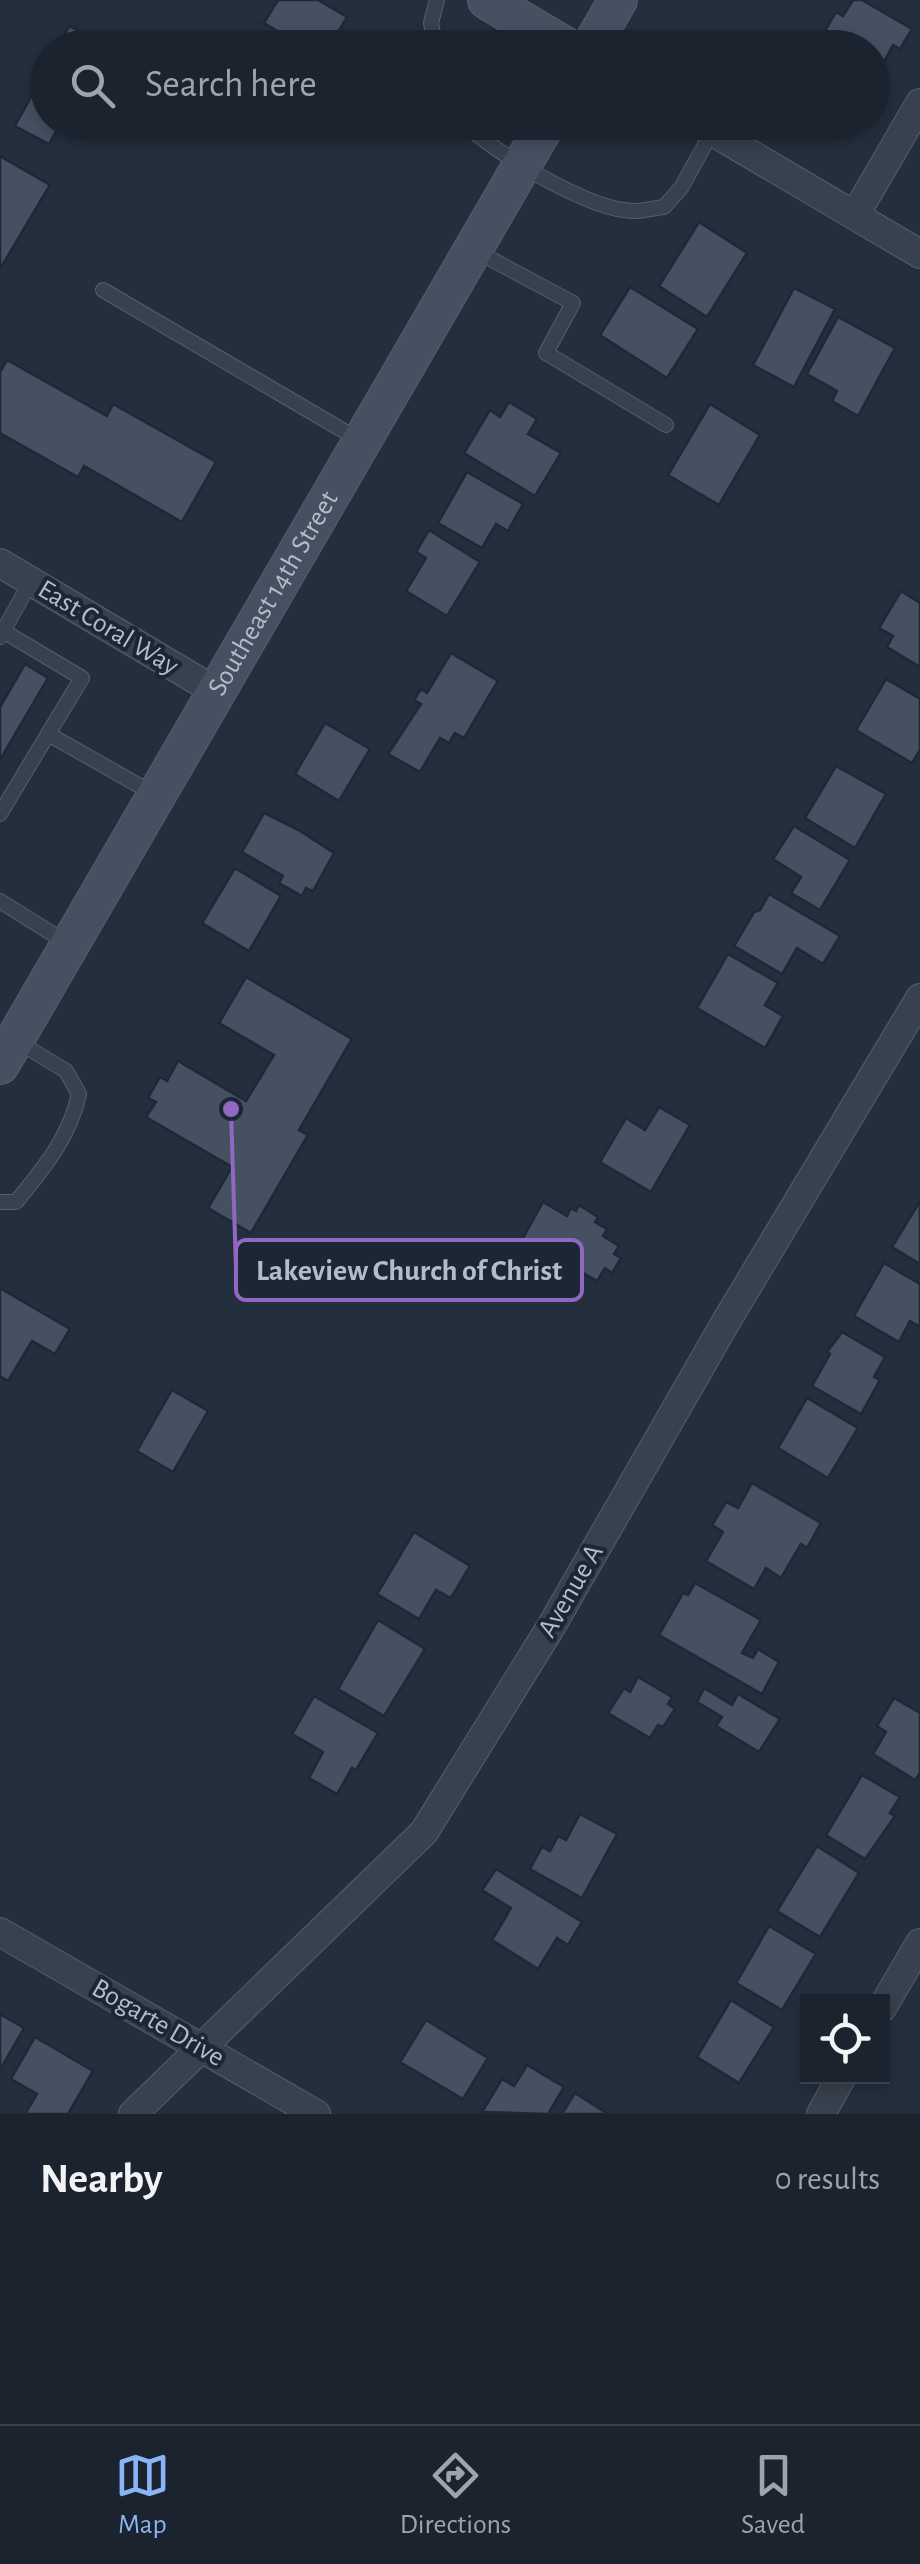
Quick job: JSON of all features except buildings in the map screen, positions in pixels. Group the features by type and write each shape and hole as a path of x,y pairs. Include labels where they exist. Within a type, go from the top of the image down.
{"street":[{"path":"488,0 538,30"},
{"path":"600,30 618,0"},
{"path":"855,215 920,103"},
{"name":"Southeast 14th Street","path":"7,1052 537,140"},
{"path":"726,140 920,254"},
{"name":"East Coral Way","path":"0,563 216,692"},
{"name":"Avenue A","path":"133,2114 424,1832 552,1625 920,998"},
{"name":"Bogarte Drive","path":"0,1932 316,2114"},
{"path":"890,1994 920,1943"},
{"path":"820,2114 837,2084"}],"lane":[{"path":"433,30 437,0"},
{"path":"486,140 521,167 561,187 631,212 664,207 680,188 699,140"},
{"path":"473,250 572,303 546,353 666,425"},
{"path":"103,290 362,442"},
{"path":"0,814 82,678 2,634 31,582"},
{"path":"48,734 156,795"},
{"path":"0,902 69,944"},
{"path":"0,1202 16,1202 45,1167 74,1122 79,1094 66,1071 7,1052"}],"place":[{"name":"Lakeview Church of Christ","path":"231,1109"}]}
